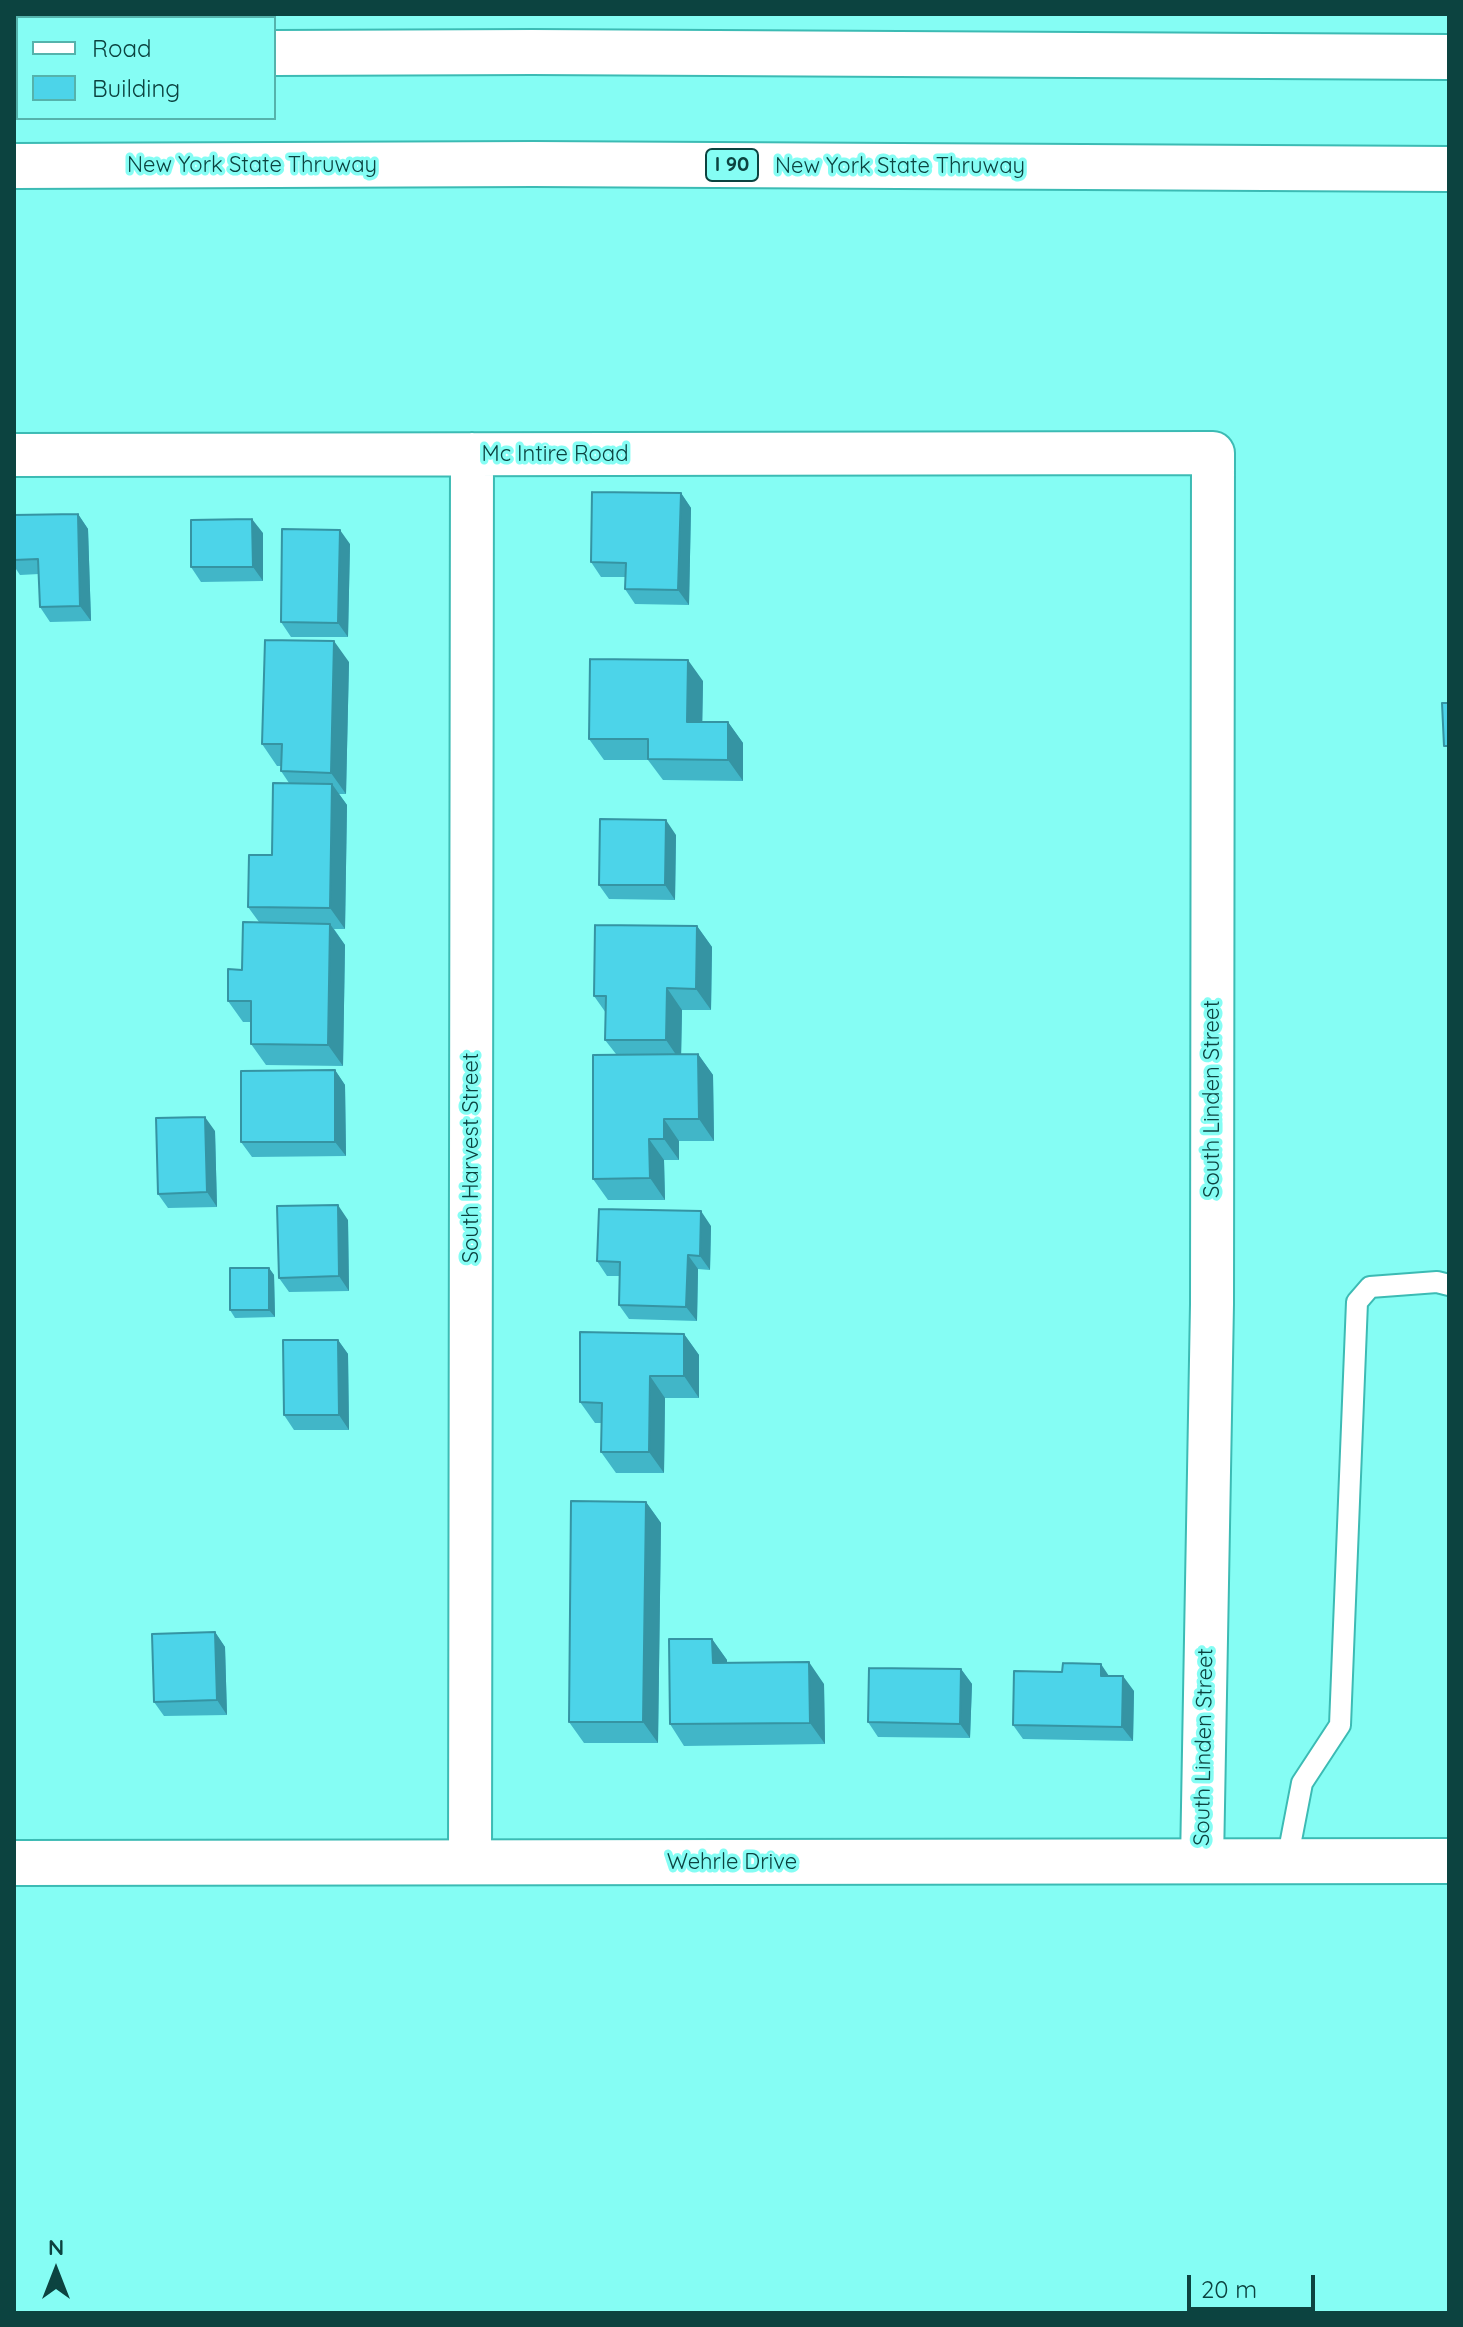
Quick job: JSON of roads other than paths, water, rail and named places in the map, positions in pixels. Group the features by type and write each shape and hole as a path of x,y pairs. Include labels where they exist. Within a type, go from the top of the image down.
{"main road":[{"path":"276,53 1449,57"},
{"name":"New York State Thruway","path":"14,166 533,164 1449,169"},
{"name":"Wehrle Drive","path":"14,1863 1449,1861"}],"street":[{"name":"Mc Intire Road","path":"14,455 1096,453"},
{"name":"South Linden Street","path":"1096,453 1213,453 1212,1304 1202,1862"},
{"name":"South Harvest Street","path":"470,1862 472,454"}],"lane":[{"path":"1287,1861 1302,1783 1340,1725 1357,1302 1370,1287 1437,1282 1449,1285"}]}
